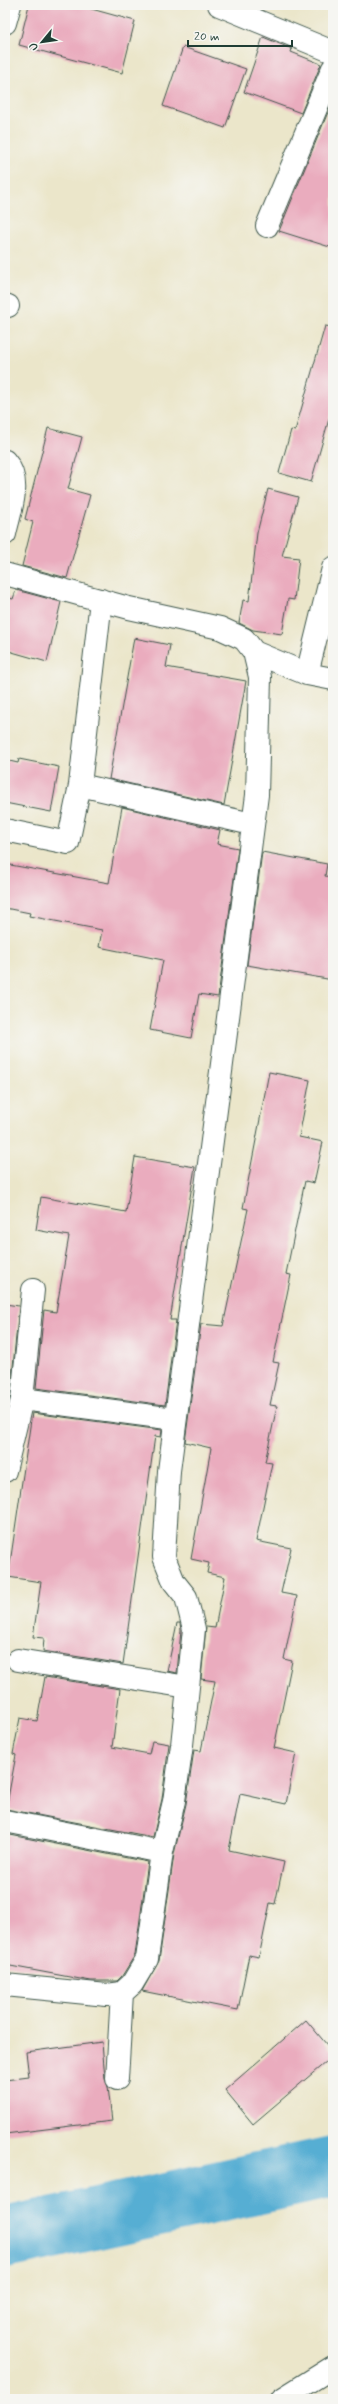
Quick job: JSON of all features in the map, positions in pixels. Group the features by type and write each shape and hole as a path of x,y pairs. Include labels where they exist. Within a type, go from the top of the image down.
{"street":[{"path":"5,23 10,5"},
{"path":"219,5 333,52"},
{"path":"267,226 333,68"},
{"path":"5,462 12,469 15,483 5,534"},
{"path":"307,674 333,568"},
{"path":"5,574 101,600 220,628 244,639 254,652 260,677 261,708 257,795 252,824 202,1226 169,1472 164,1557 174,1582 186,1597 194,1629 174,1801 162,1852 147,1959 132,1984 122,1993 107,1995 5,1985"},
{"path":"5,830 68,844 80,785 101,600"},
{"path":"254,652 307,674 333,679"},
{"path":"80,785 252,824"},
{"path":"5,1471 22,1399 33,1290"},
{"path":"22,1399 175,1419"},
{"path":"18,1660 188,1687"},
{"path":"5,1821 162,1852"},
{"path":"117,2079 122,1993"},
{"path":"282,2399 333,2367"}],"building":[{"path":"29,5 77,5 135,21 122,73 19,45"},
{"path":"263,37 292,49 291,52 321,64 301,113 244,92"},
{"path":"183,47 246,69 225,128 163,106"},
{"path":"333,100 333,248 279,231"},
{"path":"325,326 333,327 333,405 311,482 279,473 291,430 295,431"},
{"path":"48,428 82,437 68,489 90,495 67,578 22,566 33,522 25,519"},
{"path":"268,489 298,497 282,556 299,558 294,600 288,599 282,634 253,630 239,623 243,600 249,601 257,533"},
{"path":"16,590 61,602 47,662 5,650 5,597 13,599"},
{"path":"134,638 170,645 166,667 246,681 224,805 109,779"},
{"path":"19,759 59,767 51,812 5,803 5,760 18,763"},
{"path":"122,807 220,830 217,844 238,848 218,997 199,994 191,1038 150,1030 163,960 99,947 102,930 29,916 30,913 5,908 5,864 109,883"},
{"path":"262,852 327,864 325,876 333,877 333,980 247,965"},
{"path":"269,1072 310,1080 299,1137 323,1142 314,1183 305,1181 286,1274 291,1275 273,1362 279,1363 270,1405 277,1406 265,1462 272,1463 256,1541 291,1548 281,1593 297,1596 284,1659 292,1661 274,1748 296,1753 286,1804 240,1794 229,1850 284,1862 275,1904 270,1903 259,1957 249,1955 238,2010 142,1991 159,1961 174,1854 186,1804 194,1750 201,1751 215,1681 201,1679 206,1627 215,1628 225,1577 207,1573 209,1563 191,1559 211,1448 185,1442 201,1324 223,1326 248,1209 243,1208"},
{"path":"135,1157 195,1167 170,1320 176,1320 165,1405 36,1388 44,1310 56,1312 69,1236 36,1230 41,1197 126,1212"},
{"path":"5,1304 19,1306 10,1397 5,1417"},
{"path":"32,1413 162,1430 161,1437 155,1436 123,1664 43,1651 44,1638 33,1637 41,1582 8,1577"},
{"path":"177,1623 180,1623 181,1630 177,1673 167,1671"},
{"path":"45,1677 120,1689 112,1747 149,1754 152,1741 169,1744 162,1799 153,1837 6,1809 16,1755 13,1754 20,1718 37,1721"},
{"path":"5,1834 148,1862 135,1955 122,1976 117,1981 91,1981 5,1965"},
{"path":"306,2020 333,2052 333,2056 253,2124 225,2090"},
{"path":"102,2042 105,2079 108,2087 112,2121 5,2134 5,2080 29,2077 26,2052"}],"waterway":[{"path":"5,2238 333,2167"}]}
